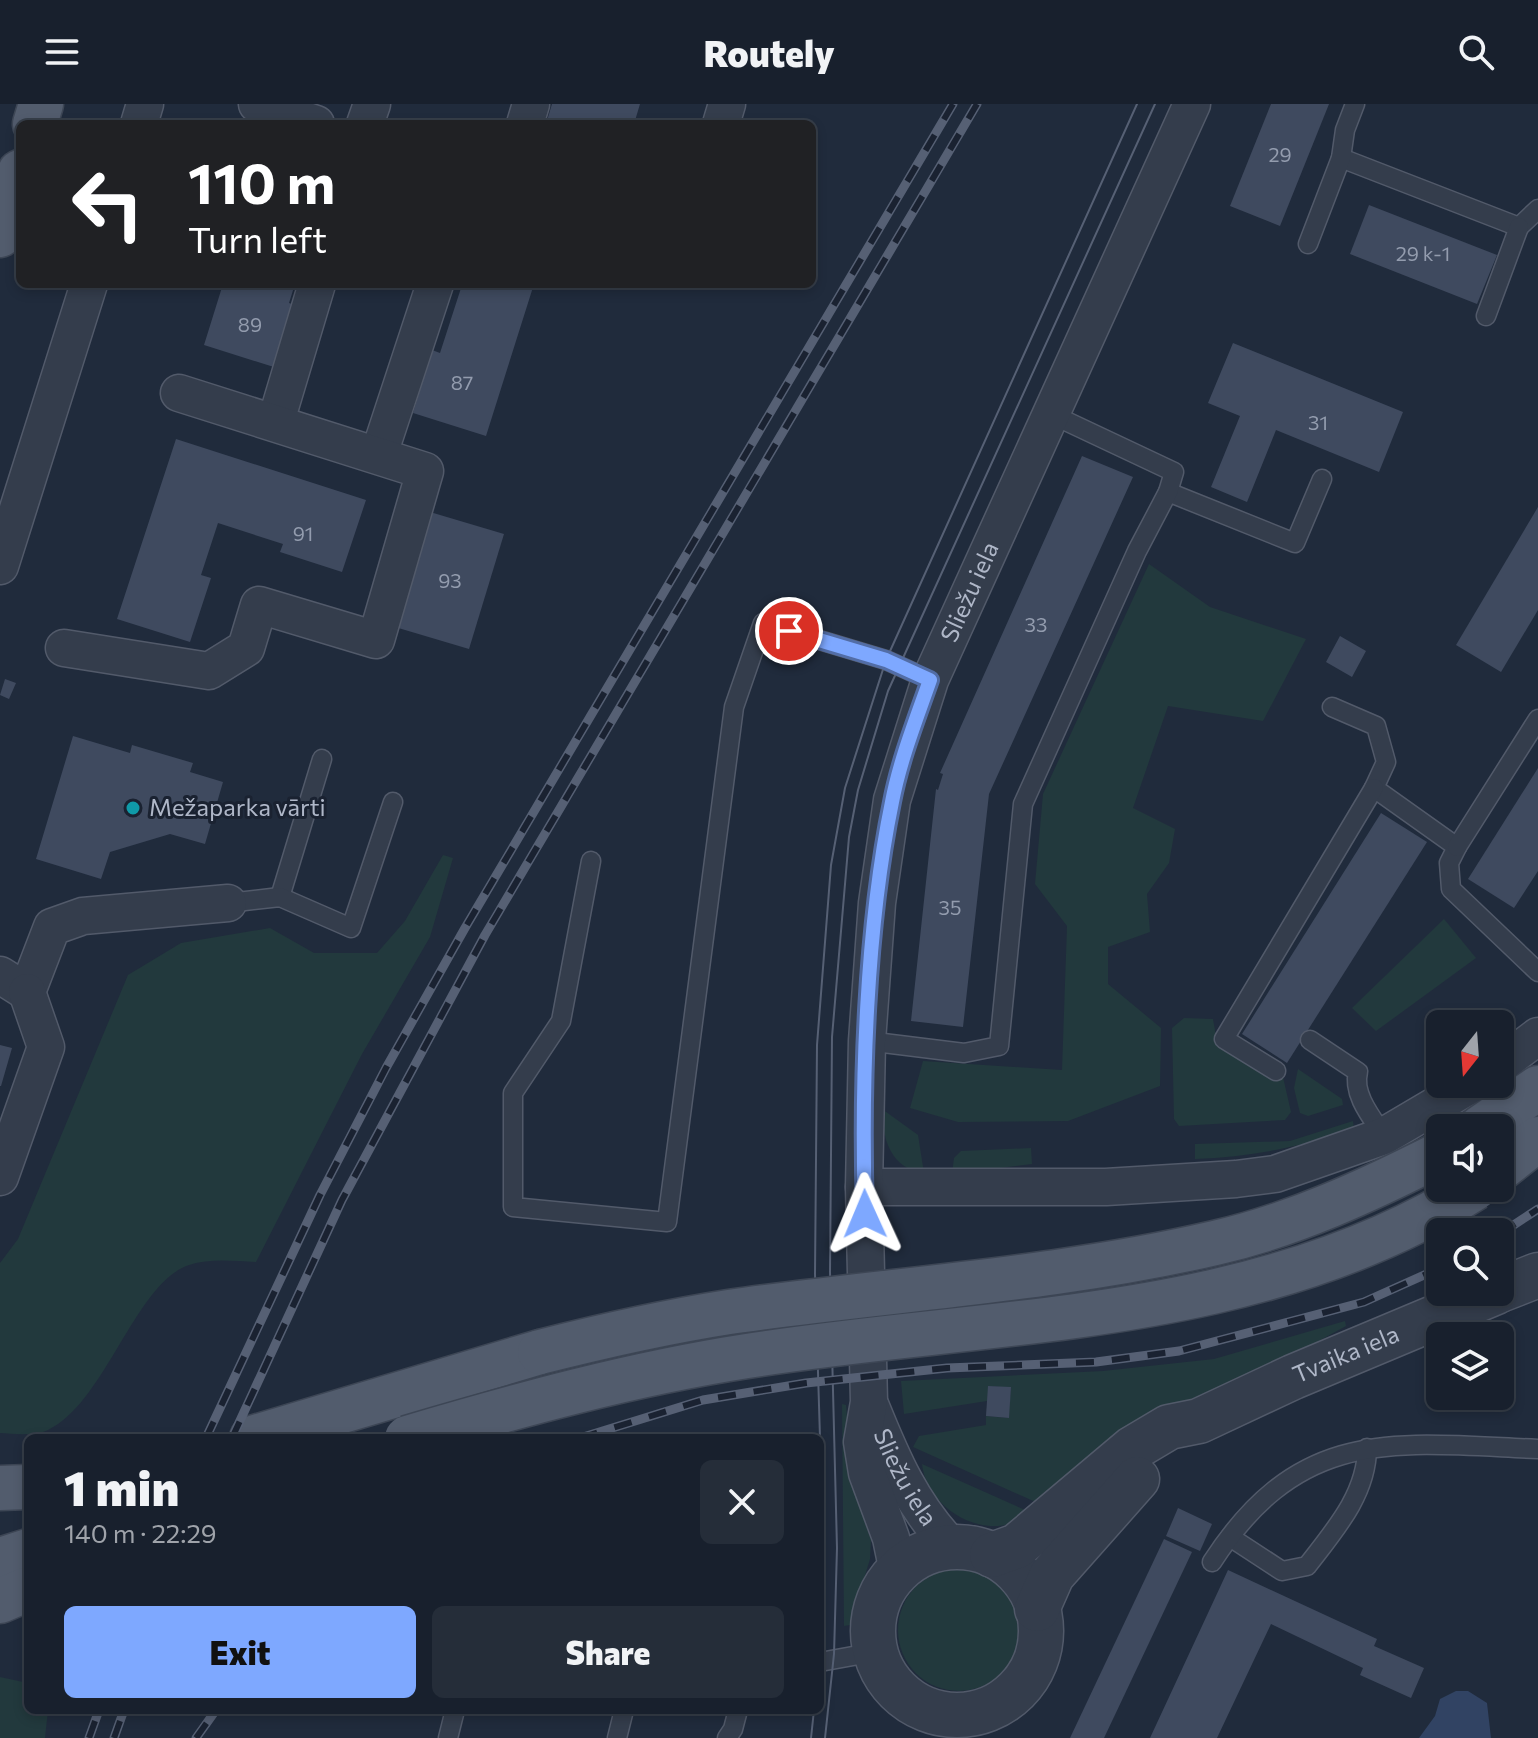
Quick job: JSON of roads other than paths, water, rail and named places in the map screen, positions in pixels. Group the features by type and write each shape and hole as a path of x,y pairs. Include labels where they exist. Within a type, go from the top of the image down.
{"main road":[{"path":"0,235 16,185"},
{"path":"1500,1114 1538,1088"},
{"path":"1514,1158 1538,1139"},
{"path":"265,1434 461,1372 625,1330 728,1312 1044,1272 1218,1243 1289,1221 1372,1188 1426,1161"},
{"path":"420,1434 535,1400 747,1356 1090,1315 1182,1300 1317,1263 1396,1230 1449,1202"},
{"path":"0,1488 24,1487"},
{"path":"0,1528 24,1520"},
{"path":"0,1560 24,1552"},
{"path":"0,1601 24,1591"}],"street":[{"path":"257,104 304,120"},
{"name":"Sliežu iela","path":"898,1572 891,1538 867,1473 862,1442 869,1402 864,1187 867,1041 877,903 892,800 930,680 1192,104"},
{"path":"0,566 88,288"},
{"path":"276,421 316,288"},
{"path":"379,454 434,288"},
{"path":"64,648 209,671 246,648 259,605 376,640 425,471 276,421 179,393"},
{"path":"0,1177 46,1047 14,984 52,927 83,916 228,903"},
{"path":"1514,1054 1538,1036"},
{"path":"864,1187 1106,1187 1236,1179 1315,1162 1384,1136 1448,1098"},
{"name":"Tvaika iela","path":"1514,1285 1538,1275"},
{"name":"Tvaika iela","path":"898,1572 916,1558 1017,1546 1132,1449 1169,1427 1199,1421 1293,1377 1462,1306"},
{"name":"Sliežu iela","path":"869,1402 895,1467 920,1510 972,1551"},
{"name":"Tvaika iela","path":"1037,1609 1052,1575 1100,1518 1199,1421"},
{"name":"Tvaika iela","path":"902,1695 954,1726 995,1707 1017,1692 1032,1670 1041,1645 1042,1623 1031,1593 1015,1570 972,1551"},
{"path":"898,1572 882,1592 874,1618 875,1652 883,1672 902,1695 904,1738"}],"lane":[{"path":"1308,244 1341,158 1345,130 1355,104"},
{"path":"1341,158 1519,227"},
{"path":"1486,316 1519,227 1538,209"},
{"path":"867,1041 964,1053 999,1046 1023,804 1137,551 1168,492 1174,472 1051,414"},
{"path":"1168,492 1295,543 1322,479"},
{"path":"591,861 561,1021 513,1093 513,1207 667,1222 734,707 763,623 886,660 930,680"},
{"path":"1276,1071 1224,1039 1374,788 1386,762 1376,726 1332,707"},
{"path":"1538,719 1449,863 1451,889 1538,972"},
{"path":"280,897 322,759"},
{"path":"1374,788 1457,847"},
{"path":"228,903 280,897 351,928 393,802"},
{"path":"1310,1040 1358,1072 1355,1082 1365,1107 1384,1136"},
{"path":"1212,1562 1264,1497 1324,1459 1367,1448 1416,1444 1538,1449"},
{"path":"1230,1537 1282,1571 1307,1566 1347,1513 1367,1470 1367,1448"},
{"path":"824,1661 875,1652"},
{"path":"448,1738 454,1714"},
{"path":"617,1738 623,1714"},
{"path":"727,1738 736,1714"}],"water":[{"path":"1456,1691 1468,1691 1487,1703 1491,1738 1419,1738 1435,1716 1440,1699"}],"tram line":[{"path":"820,1434 815,1274 817,1045 831,865 845,788 886,660 1137,104"},
{"path":"825,1738 834,1654 837,1548 830,1272 832,1037 849,837 858,790 888,691 1155,104"},
{"path":"811,1738 814,1714"}],"railway":[{"path":"208,1434 320,1195 386,1068 465,928 953,104"},
{"path":"234,1434 342,1200 485,935 977,104"},
{"path":"1514,1225 1538,1209"},
{"path":"593,1434 703,1400 806,1383 947,1368 1096,1362 1179,1351 1364,1302 1426,1274"},
{"path":"89,1738 98,1714"},
{"path":"114,1738 123,1714"},
{"path":"196,1738 213,1714"}],"place":[{"name":"Mežaparka vārti","path":"133,808"}]}
